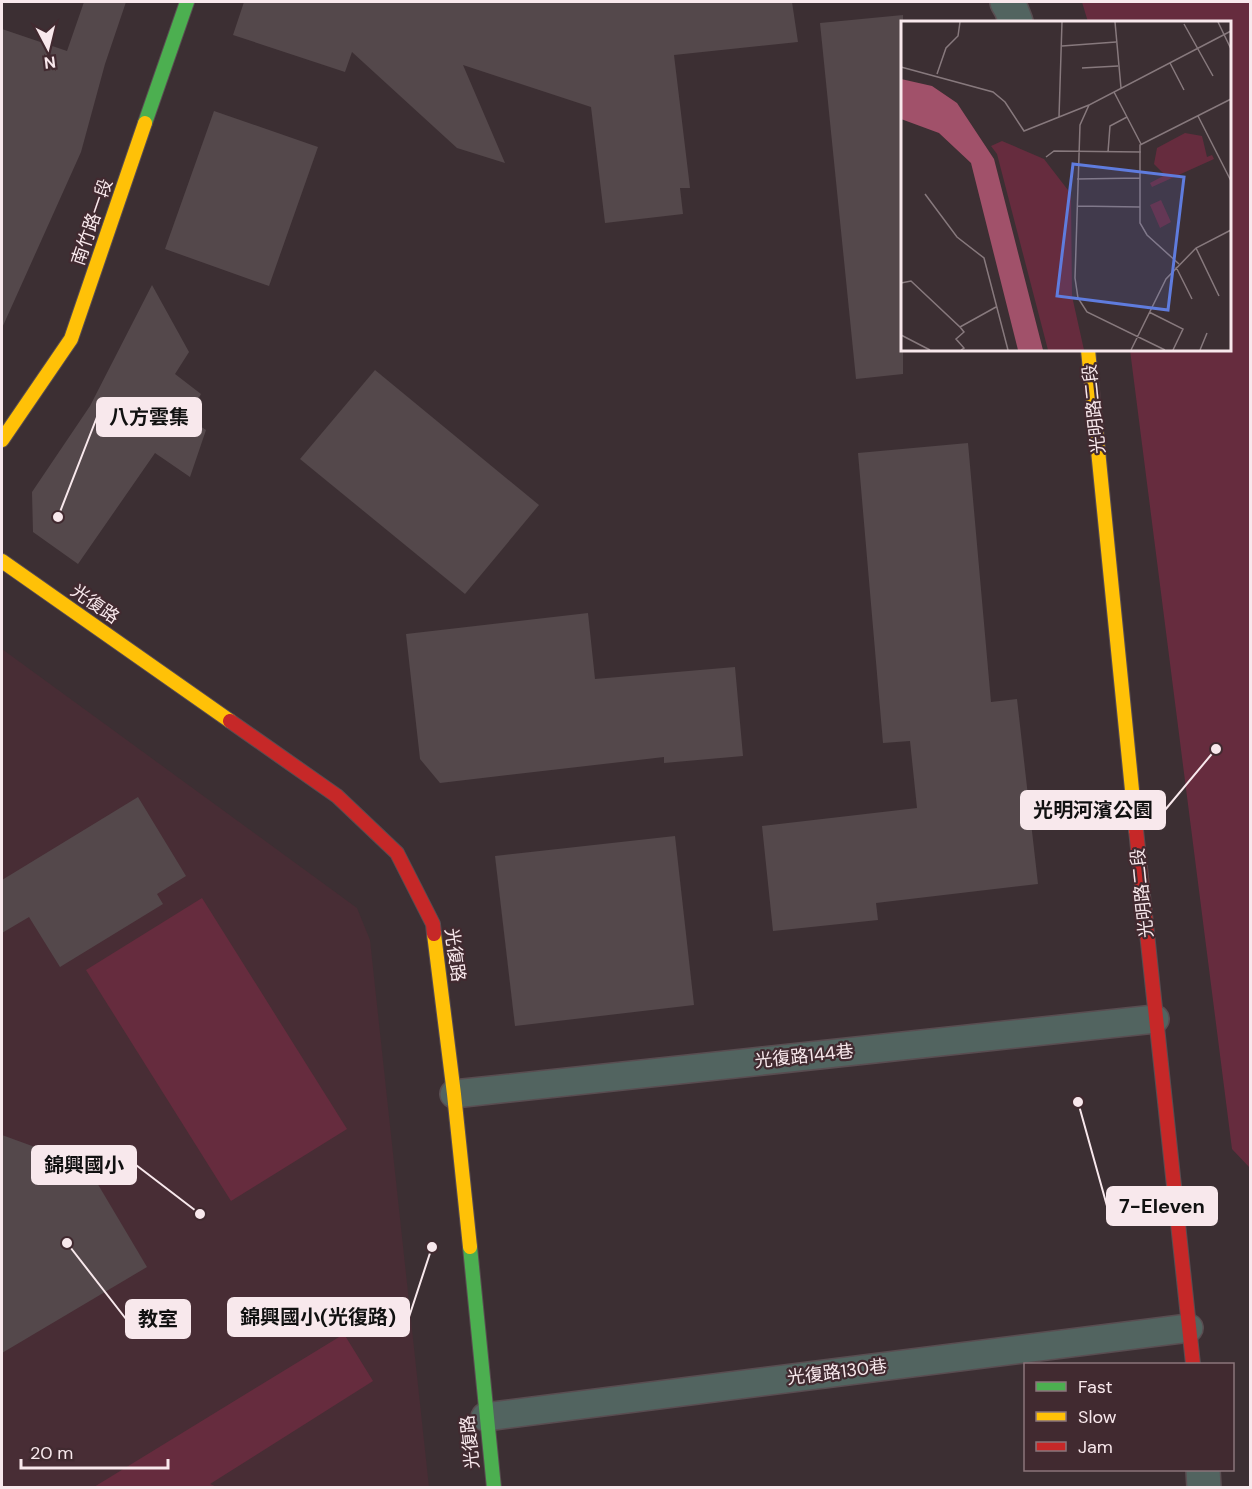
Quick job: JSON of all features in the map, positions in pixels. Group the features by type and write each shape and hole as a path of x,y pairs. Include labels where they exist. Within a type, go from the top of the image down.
{"street":[{"name":"南竹路一段","path":"2,440 71,339 187,2"},
{"path":"1006,2 1016,21"},
{"name":"光明路二段","path":"1088,351 1192,1363"},
{"name":"光復路","path":"2,561 337,796 398,853 433,924 454,1094 494,1488"},
{"path":"1203,1471 1204,1488"}],"lane":[{"name":"光復路144巷","path":"454,1094 1155,1019"},
{"name":"光復路130巷","path":"485,1417 1189,1328"}],"shaded area":[{"path":"1082,2 1250,2 1250,1168 1232,1149 1130,351 1231,351 1231,21 1088,21"},
{"path":"2,649 357,908 370,940 429,1487 2,1487"},
{"path":"202,898 347,1129 231,1201 86,970"},
{"path":"344,1334 373,1381 210,1484 217,1487 94,1487"}],"building":[{"path":"84,2 126,2 105,64 81,152 2,328 2,29 67,51"},
{"path":"244,2 792,2 798,42 674,55 690,188 680,188 683,214 605,223 591,107 463,65 505,163 457,148 352,52 345,72 233,35"},
{"path":"903,15 903,21 901,21 901,351 903,351 903,374 856,379 820,23"},
{"path":"214,111 318,147 269,286 165,249"},
{"path":"152,285 189,352 175,374 201,394 188,418 206,430 190,477 155,453 78,564 33,532 32,492 90,406"},
{"path":"375,370 539,505 465,594 300,459"},
{"path":"968,443 991,702 1017,699 1038,884 876,903 878,920 773,931 762,826 917,808 910,741 883,743 858,453"},
{"path":"588,613 595,679 735,667 743,756 664,763 664,757 440,783 420,759 406,634"},
{"path":"138,797 186,876 157,894 163,904 60,967 29,917 2,933 2,880"},
{"path":"675,836 694,1005 515,1026 495,856"},
{"path":"2,1135 87,1166 147,1267 2,1353"}],"traffic: fast":[{"path":"145,123 187,2"},
{"path":"470,1247 494,1488"}],"traffic: slow":[{"path":"2,440 71,339 145,123"},
{"path":"1088,351 1136,830"},
{"path":"2,561 230,721"},
{"path":"434,934 470,1247"}],"traffic: jam":[{"path":"230,721 337,796 397,853 433,924 434,934"},
{"path":"1136,830 1193,1363"}],"place":[{"name":"八方雲集","path":"58,517"},
{"name":"光明河濱公園","path":"1216,749"},
{"name":"7-Eleven","path":"1078,1102"},
{"name":"錦興國小","path":"200,1214"},
{"name":"教室","path":"67,1243"},
{"name":"錦興國小(光復路)","path":"432,1247"}]}
